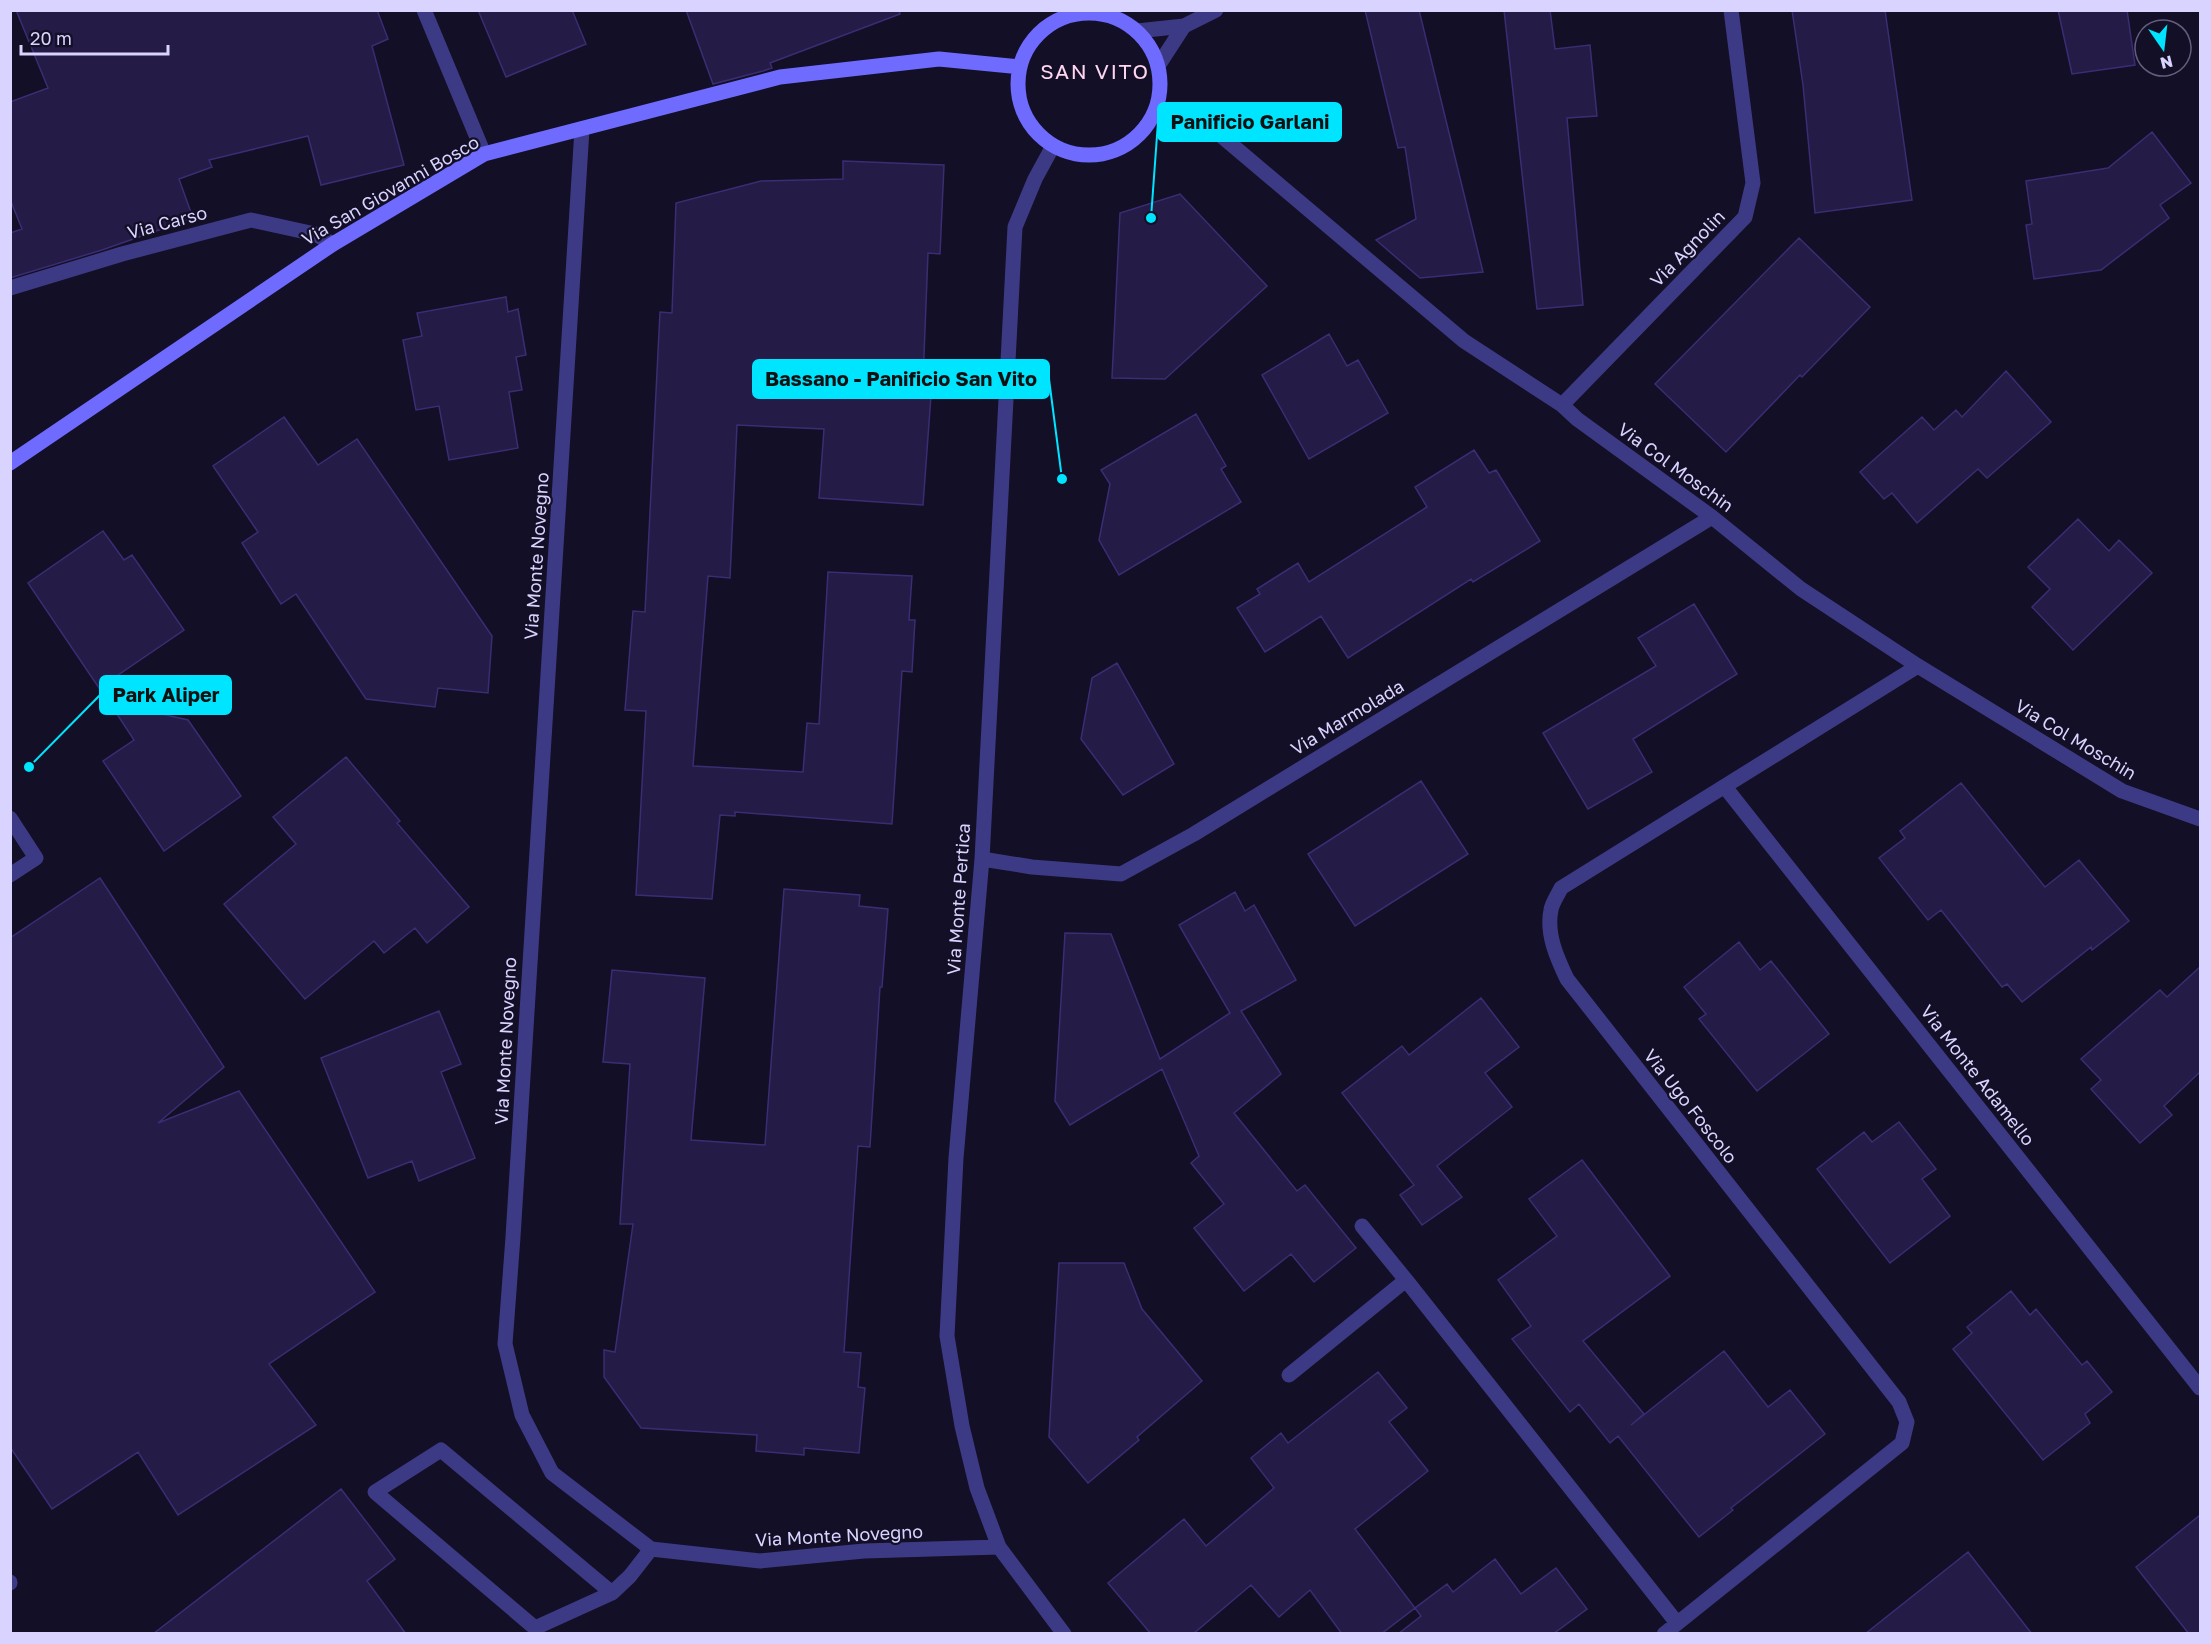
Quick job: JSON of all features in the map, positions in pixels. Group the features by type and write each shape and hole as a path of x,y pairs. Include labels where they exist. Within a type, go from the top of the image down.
{"street":[{"path":"424,10 484,154"},
{"path":"1137,32 1184,27 1216,10"},
{"name":"Via Agnolin","path":"1562,405 1744,217 1753,183 1731,10"},
{"path":"1106,13 1137,32 1150,47 1158,66 1160,88 1156,109 1143,130 1124,146 1101,154 1077,155 1053,146 1036,131 1023,112 1018,89 1020,66 1029,46 1043,30 1062,18 1083,14 1106,13"},
{"path":"1158,66 1184,27"},
{"name":"Via San Giovanni Bosco","path":"10,463 333,244 484,154 780,77 939,59 1020,66"},
{"name":"Via Col Moschin","path":"1156,109 1212,128 1464,341 1562,405 1577,419 1712,517 1800,590 1918,666 2122,791 2200,819"},
{"name":"Via Monte Novegno","path":"582,129 505,1344 522,1415 552,1473 651,1549 760,1561 864,1551 999,1547"},
{"name":"Via Monte Pertica","path":"1053,146 1035,179 1016,227 982,859 956,1158 947,1336 964,1437 977,1488 999,1547 1064,1634"},
{"name":"Via Carso","path":"10,288 122,254 251,220 315,234 333,244"},
{"name":"Via Marmolada","path":"982,859 1032,867 1121,874 1204,828 1712,517"},
{"name":"Via Ugo Foscolo","path":"1664,1634 1902,1443 1907,1422 1899,1402 1567,979 1557,958 1551,934 1551,909 1561,888 1918,666"},
{"name":"Via Monte Adamello","path":"1725,787 2200,1388"},
{"path":"10,818 36,858 10,875"},
{"path":"1362,1226 1677,1623"},
{"path":"1289,1375 1406,1280"},
{"path":"612,1593 441,1450 375,1492 535,1628 612,1593 630,1576 651,1549"}],"building":[{"path":"16,10 377,10 388,39 372,46 404,165 321,185 308,136 209,160 212,167 179,179 193,218 102,250 10,278 10,233 22,229 10,199 10,102 48,88"},
{"path":"478,10 572,10 586,44 506,77"},
{"path":"686,10 899,10 900,14 770,63 772,68 713,84"},
{"path":"1365,10 1419,10 1483,272 1420,278 1376,240 1416,219 1405,147 1398,148"},
{"path":"1504,10 1550,10 1555,49 1590,45 1597,116 1567,118 1583,305 1537,309"},
{"path":"1792,10 1885,10 1912,200 1815,213 1803,85"},
{"path":"2058,10 2127,10 2133,65 2072,74"},
{"path":"2152,132 2191,183 2160,205 2169,218 2101,270 2034,279 2026,225 2032,224 2026,181 2108,168"},
{"path":"843,161 944,165 940,254 928,253 923,381 932,382 923,505 819,498 824,429 737,425 730,578 708,576 693,766 803,772 807,723 819,724 828,572 912,576 909,620 915,620 912,672 902,671 892,824 735,812 735,816 720,815 712,899 636,895 646,711 625,710 633,611 645,612 660,312 672,313 676,203 761,181 843,179"},
{"path":"1180,194 1267,286 1165,379 1112,378 1120,213"},
{"path":"1799,238 1870,307 1726,452 1655,384"},
{"path":"506,297 508,312 518,309 526,355 516,357 522,390 509,392 518,448 449,460 439,406 416,410 403,340 422,336 417,313"},
{"path":"1329,334 1347,366 1358,360 1388,413 1309,459 1262,375"},
{"path":"2006,371 2051,422 1987,478 1978,469 1917,523 1892,493 1884,499 1860,472 1922,417 1934,430 1956,410 1962,417"},
{"path":"1196,414 1226,466 1221,469 1241,502 1119,575 1099,540 1110,484 1101,470"},
{"path":"284,417 318,465 357,439 492,636 488,693 438,688 435,707 366,699 296,594 281,604 242,543 258,532 213,466"},
{"path":"1474,450 1489,473 1496,470 1540,541 1473,582 1471,579 1348,658 1321,616 1265,652 1237,608 1260,594 1257,589 1298,563 1309,582 1427,507 1415,487"},
{"path":"2078,519 2109,551 2119,540 2152,573 2073,650 2032,607 2050,589 2028,567"},
{"path":"103,531 124,560 132,555 184,630 99,688 28,583"},
{"path":"1694,604 1737,674 1633,739 1652,772 1588,809 1543,733 1656,666 1638,638"},
{"path":"1117,663 1174,764 1123,795 1081,739 1092,678"},
{"path":"109,702 188,720 241,796 164,851 103,761 134,740"},
{"path":"346,757 400,821 397,823 469,907 427,943 415,928 384,953 374,941 305,999 224,904 296,844 273,817"},
{"path":"1421,781 1468,854 1355,926 1308,854"},
{"path":"1961,783 2045,887 2079,860 2129,921 2092,950 2091,947 2022,1002 2007,984 2002,987 1941,910 1928,920 1879,858 1905,838 1900,831"},
{"path":"100,878 224,1067 158,1123 239,1091 375,1292 269,1364 316,1425 178,1515 138,1452 52,1509 10,1447 10,938"},
{"path":"784,889 860,895 859,906 888,909 882,987 880,987 870,1147 858,1146 844,1352 861,1353 858,1387 865,1388 859,1453 804,1448 804,1455 756,1451 757,1435 641,1428 604,1377 604,1350 615,1352 633,1224 620,1224 630,1064 603,1062 612,970 705,978 691,1140 765,1145"},
{"path":"1235,892 1245,911 1254,905 1296,980 1241,1011 1281,1074 1234,1113 1297,1191 1305,1185 1356,1248 1314,1282 1291,1254 1244,1291 1194,1228 1224,1204 1191,1163 1199,1156 1162,1069 1070,1125 1055,1101 1065,933 1111,934 1160,1059 1230,1013 1179,925"},
{"path":"1739,942 1760,970 1771,961 1829,1034 1757,1091 1699,1019 1706,1014 1684,987"},
{"path":"2200,967 2200,1072 2164,1106 2172,1115 2140,1143 2091,1089 2101,1080 2081,1059 2160,990 2167,997"},
{"path":"1481,998 1519,1047 1485,1073 1512,1107 1437,1166 1462,1197 1422,1225 1400,1195 1414,1185 1342,1093 1402,1046 1409,1055"},
{"path":"439,1011 461,1064 441,1072 475,1158 419,1181 412,1161 368,1178 321,1058"},
{"path":"1899,1122 1936,1169 1922,1179 1950,1216 1890,1263 1817,1169 1864,1132 1872,1142"},
{"path":"1582,1160 1670,1276 1583,1341 1644,1414 1631,1425 1724,1351 1768,1407 1790,1390 1825,1434 1731,1508 1733,1510 1699,1537 1618,1436 1610,1443 1579,1404 1570,1412 1512,1339 1531,1326 1498,1280 1557,1236 1529,1199"},
{"path":"1059,1263 1124,1263 1142,1309 1202,1381 1137,1437 1139,1440 1088,1483 1049,1437"},
{"path":"2011,1291 2030,1315 2036,1309 2082,1365 2087,1361 2112,1392 2085,1414 2090,1423 2043,1460 1953,1349 1972,1333 1967,1327"},
{"path":"1378,1372 1407,1408 1389,1422 1428,1471 1355,1529 1415,1608 1381,1634 1342,1634 1310,1590 1279,1617 1251,1585 1193,1634 1151,1634 1108,1583 1184,1519 1206,1546 1274,1488 1251,1458 1281,1433 1288,1443"},
{"path":"341,1489 395,1559 367,1581 406,1634 153,1634"},
{"path":"2200,1515 2200,1634 2189,1634 2136,1567"},
{"path":"1968,1552 2032,1634 1865,1634"},
{"path":"1495,1559 1521,1594 1556,1568 1587,1609 1553,1634 1398,1634 1421,1616 1415,1608 1447,1584 1453,1592"}],"place":[{"name":"Panificio Garlani","path":"1151,218"},
{"name":"Bassano - Panificio San Vito","path":"1062,479"},
{"name":"Park Aliper","path":"29,767"}],"district":[{"name":"SAN VITO","path":"1095,71"}]}
